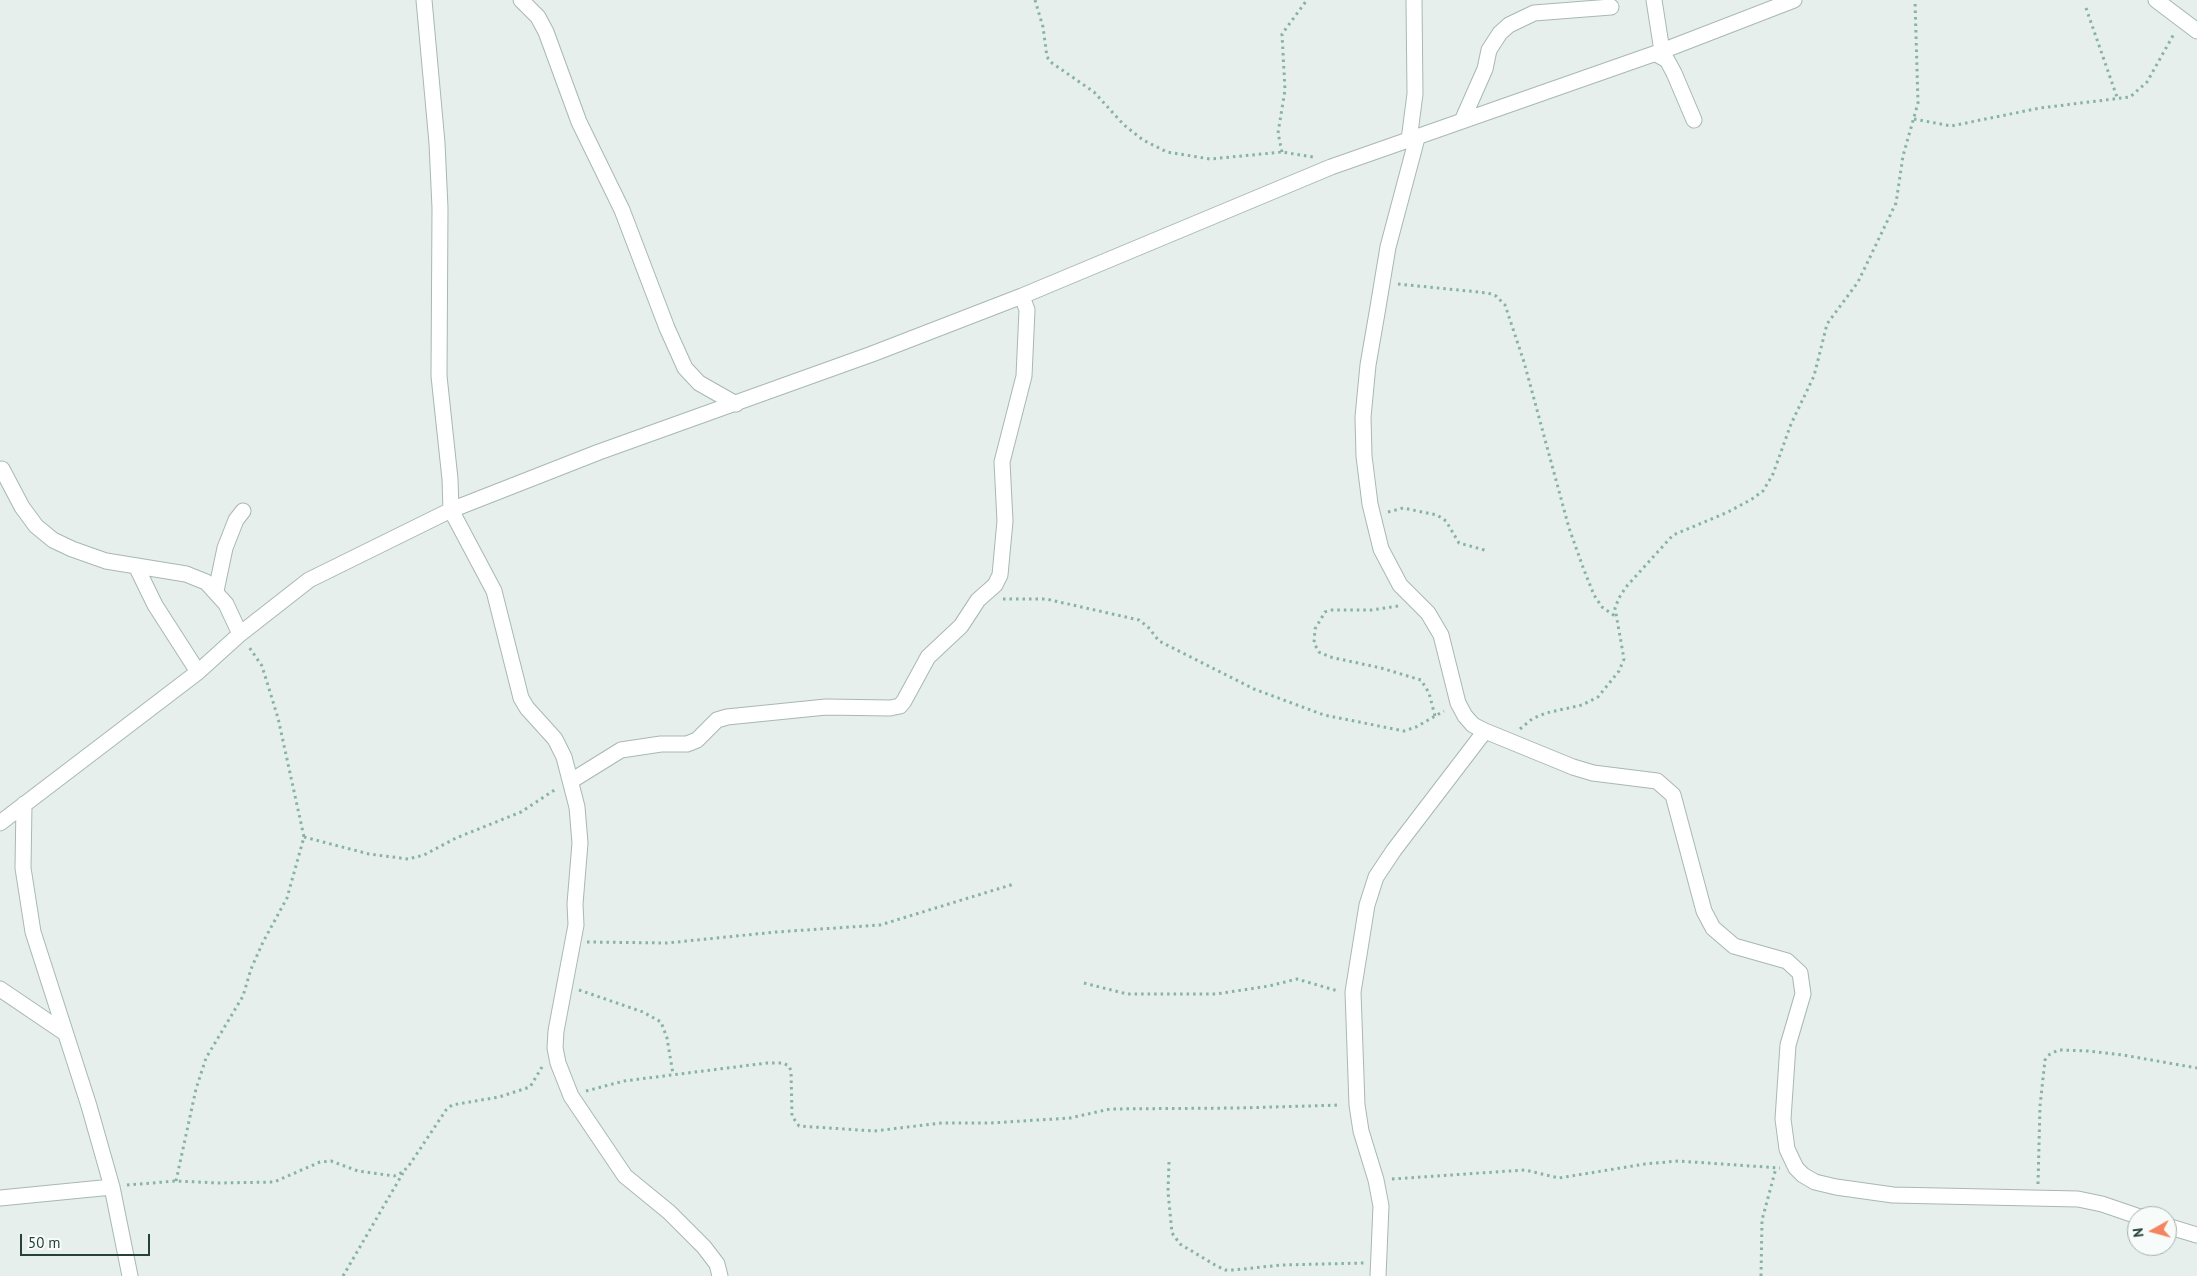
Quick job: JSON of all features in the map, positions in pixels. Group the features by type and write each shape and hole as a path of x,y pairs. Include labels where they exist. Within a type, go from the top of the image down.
{"street":[{"path":"424,0 437,143 440,208 439,376 450,479 451,510 494,591 521,698 527,708 554,739 564,757 577,807 580,843 574,942 561,1003 555,1048 558,1064 571,1096 625,1176 669,1212 704,1247 717,1264 720,1276"},
{"path":"521,0 538,17 546,32 579,122 622,210 667,328 685,368 699,383 736,404"},
{"path":"1414,0 1415,94 1413,139 1388,247 1368,364 1363,417 1364,456 1370,504 1381,549 1400,585 1428,613 1441,635 1458,703 1473,725 1484,732 1508,739 1593,773 1649,779 1666,786 1672,795 1704,911 1713,928 1734,946 1787,961 1800,973 1803,994 1788,1045 1782,1119 1787,1149 1796,1168 1815,1182 1893,1195 2038,1197 2091,1201 2127,1213"},
{"path":"1654,0 1659,52 1667,60 1679,81 1694,120"},
{"path":"0,823 198,672 240,634 309,580 451,510 599,452 872,354 1022,296 1331,168 1659,52 1794,0"},
{"path":"2156,0 2197,31"},
{"path":"1462,121 1485,69 1490,50 1500,33 1509,25 1534,13 1611,7"},
{"path":"571,781 621,750 653,745 688,744 697,740 717,720 727,717 826,707 890,708 900,706 928,657 961,626 984,595 995,585 1002,564 1005,521 1002,462 1024,376 1027,310 1022,296"},
{"path":"2,469 22,507 36,526 53,540 72,550 106,561 186,574 206,582 226,604 240,634"},
{"path":"216,591 225,548 236,520 243,511"},
{"path":"136,566 155,604 198,672"},
{"path":"1378,1276 1382,1216 1376,1180 1363,1139 1357,1105 1353,992 1367,905 1376,877 1394,850 1484,732"},
{"path":"24,804 23,868 31,922 89,1106 112,1187 130,1276"},
{"path":"0,989 65,1033"},
{"path":"0,1198 112,1187"},
{"path":"2177,1229 2197,1235"}],"path":[{"path":"1035,0 1047,57 1052,63 1094,92 1124,125 1143,140 1167,152 1210,159 1282,152 1317,158 1331,168"},
{"path":"1282,152 1278,133 1285,90 1282,34 1307,0"},
{"path":"1508,739 1532,719 1546,713 1582,705 1598,697 1610,685 1624,659 1615,616 1615,608 1619,598 1673,535 1728,512 1752,499 1763,491 1773,474 1791,424 1814,376 1827,324 1853,292 1890,218 1899,188 1918,93 1915,0"},
{"path":"2086,8 2118,100"},
{"path":"1914,119 1951,126 2040,108 2118,100 2134,95 2147,82 2181,20"},
{"path":"1382,284 1449,288 1488,293 1496,296 1505,305 1524,362 1569,528 1594,595 1602,607 1615,616"},
{"path":"1370,504 1386,512 1404,508 1438,515 1446,521 1459,543 1488,551"},
{"path":"984,595 1009,600 1046,599 1139,620 1148,627 1159,641 1254,689 1324,715 1404,731 1416,727 1458,703"},
{"path":"1419,603 1372,610 1332,610 1325,612 1315,629 1314,643 1319,652 1330,657 1381,668 1421,680 1429,693 1435,716"},
{"path":"176,1181 196,1089 206,1058 243,996 251,969 263,942 287,898 304,837 278,718 262,666 240,634"},
{"path":"304,837 369,854 408,859 424,855 456,838 520,812 571,781"},
{"path":"574,942 667,943 776,932 880,925 1014,884"},
{"path":"1084,983 1127,994 1216,994 1270,986 1297,979 1334,991 1353,992"},
{"path":"566,986 643,1012 661,1022 667,1038 673,1074"},
{"path":"343,1276 403,1172 420,1151 438,1118 452,1105 509,1095 530,1087 555,1048"},
{"path":"2038,1197 2040,1106 2045,1060 2050,1054 2059,1050 2088,1051 2197,1068"},
{"path":"571,1096 624,1081 766,1063 783,1063 789,1066 791,1071 792,1116 794,1122 799,1126 874,1130 942,1123 991,1123 1070,1118 1110,1109 1357,1105"},
{"path":"112,1187 176,1181 220,1183 274,1182 320,1162 331,1161 358,1171 394,1176 403,1172"},
{"path":"1376,1180 1526,1170 1559,1178 1645,1164 1678,1161 1796,1168"},
{"path":"1169,1162 1168,1192 1172,1233 1180,1244 1225,1270 1289,1264 1356,1265 1368,1261 1379,1250"},
{"path":"1761,1276 1762,1220 1776,1168"}]}
